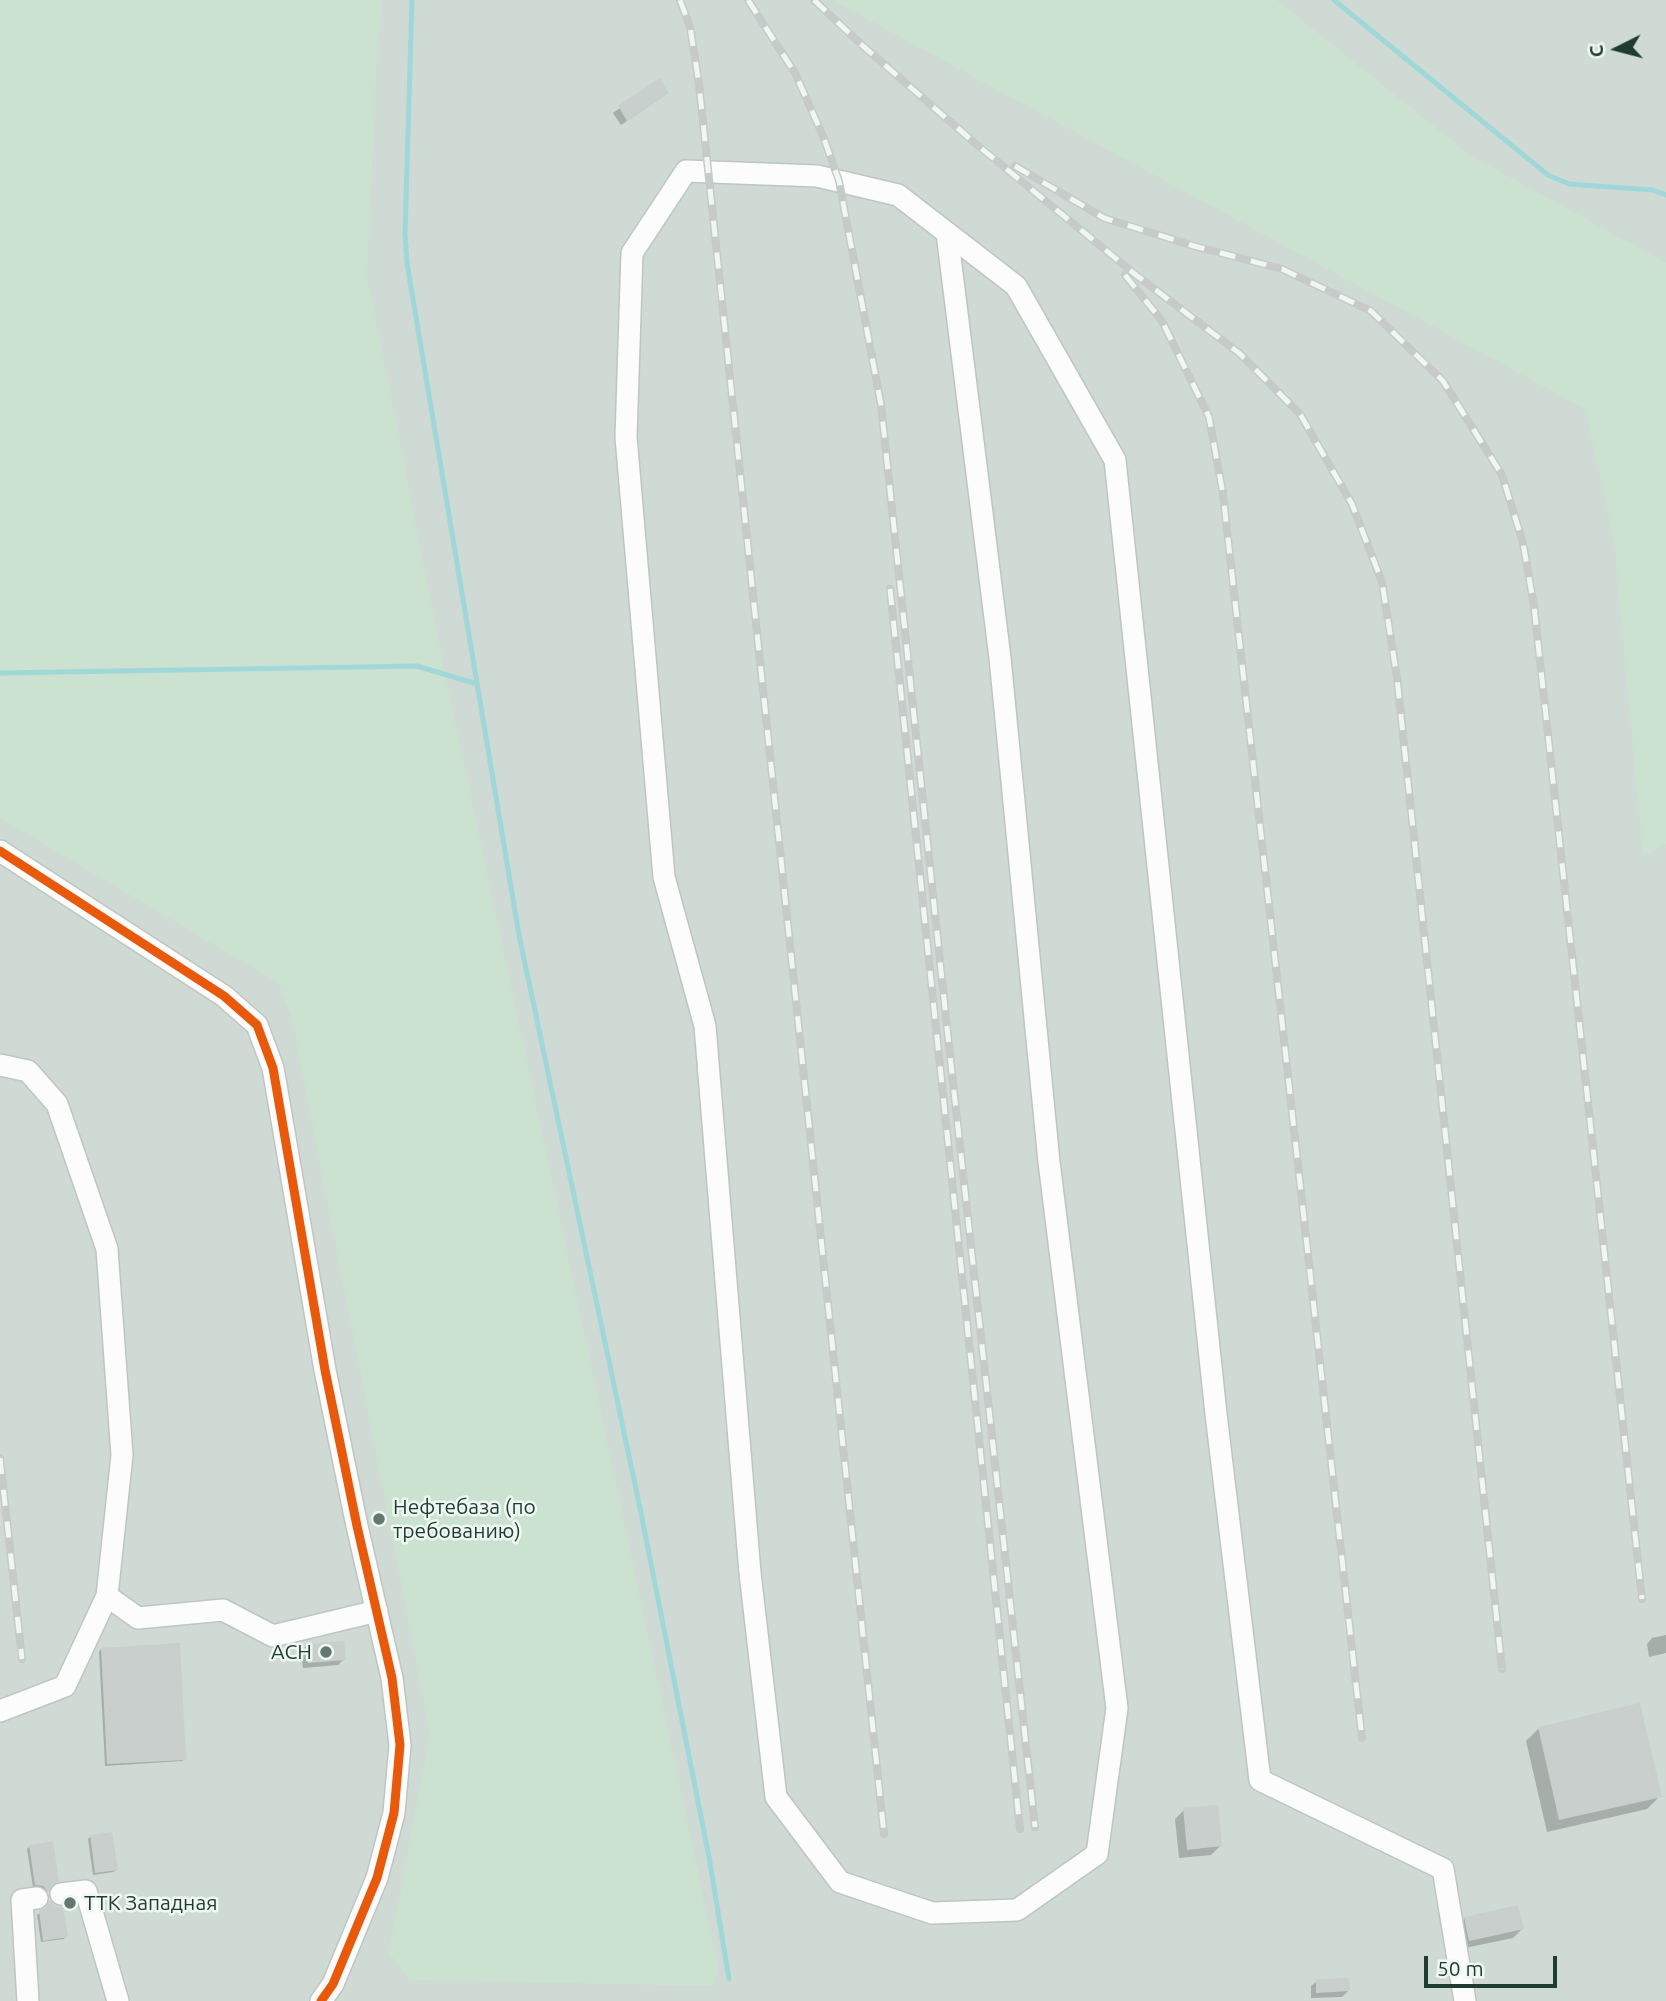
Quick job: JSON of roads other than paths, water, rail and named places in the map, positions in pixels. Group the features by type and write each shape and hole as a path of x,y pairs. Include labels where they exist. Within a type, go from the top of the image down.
{"street":[{"path":"947,233 1000,658 1049,1162 1117,1708 1097,1854 1017,1910 932,1913 840,1882 776,1797 750,1573 705,1026 664,877 626,437 632,253 686,171 817,176 898,195 1016,286 1115,460 1216,1414 1260,1780 1443,1869 1465,2001"},
{"path":"0,851 224,996 257,1025 273,1068 325,1370 392,1678 400,1745 394,1812 377,1878 333,1984 321,2001"},
{"path":"0,1065 28,1071 57,1104 107,1249 122,1455 107,1596 65,1686 0,1711"},
{"path":"107,1596 138,1618 223,1610 273,1636 377,1611"},
{"path":"61,1894 86,1891 118,2001"},
{"path":"28,2001 22,1900 37,1898"}],"waterway":[{"path":"412,0 405,234 407,263 519,935 641,1513 709,1857 729,1979"},
{"path":"1334,0 1548,175 1569,184 1652,190 1666,195"},
{"path":"0,673 417,666 477,684"}],"railway":[{"path":"680,0 690,27 699,84 884,1834"},
{"path":"748,0 795,73 823,136 839,181 881,405 1035,1827"},
{"path":"814,0 976,144 1136,275 1239,353 1300,414 1352,504 1382,582 1397,678 1502,1669"},
{"path":"1015,166 1104,218 1194,246 1282,269 1371,311 1443,381 1502,475 1523,543 1534,606 1642,1599"},
{"path":"1125,275 1162,321 1209,417 1223,494 1362,1738"},
{"path":"890,589 1020,1829"},
{"path":"0,1458 22,1659"}],"place":[{"name":"Нефтебаза (по требованию)","path":"379,1519"},
{"name":"АСН","path":"326,1652"},
{"name":"ТТК Западная","path":"70,1903"}]}
